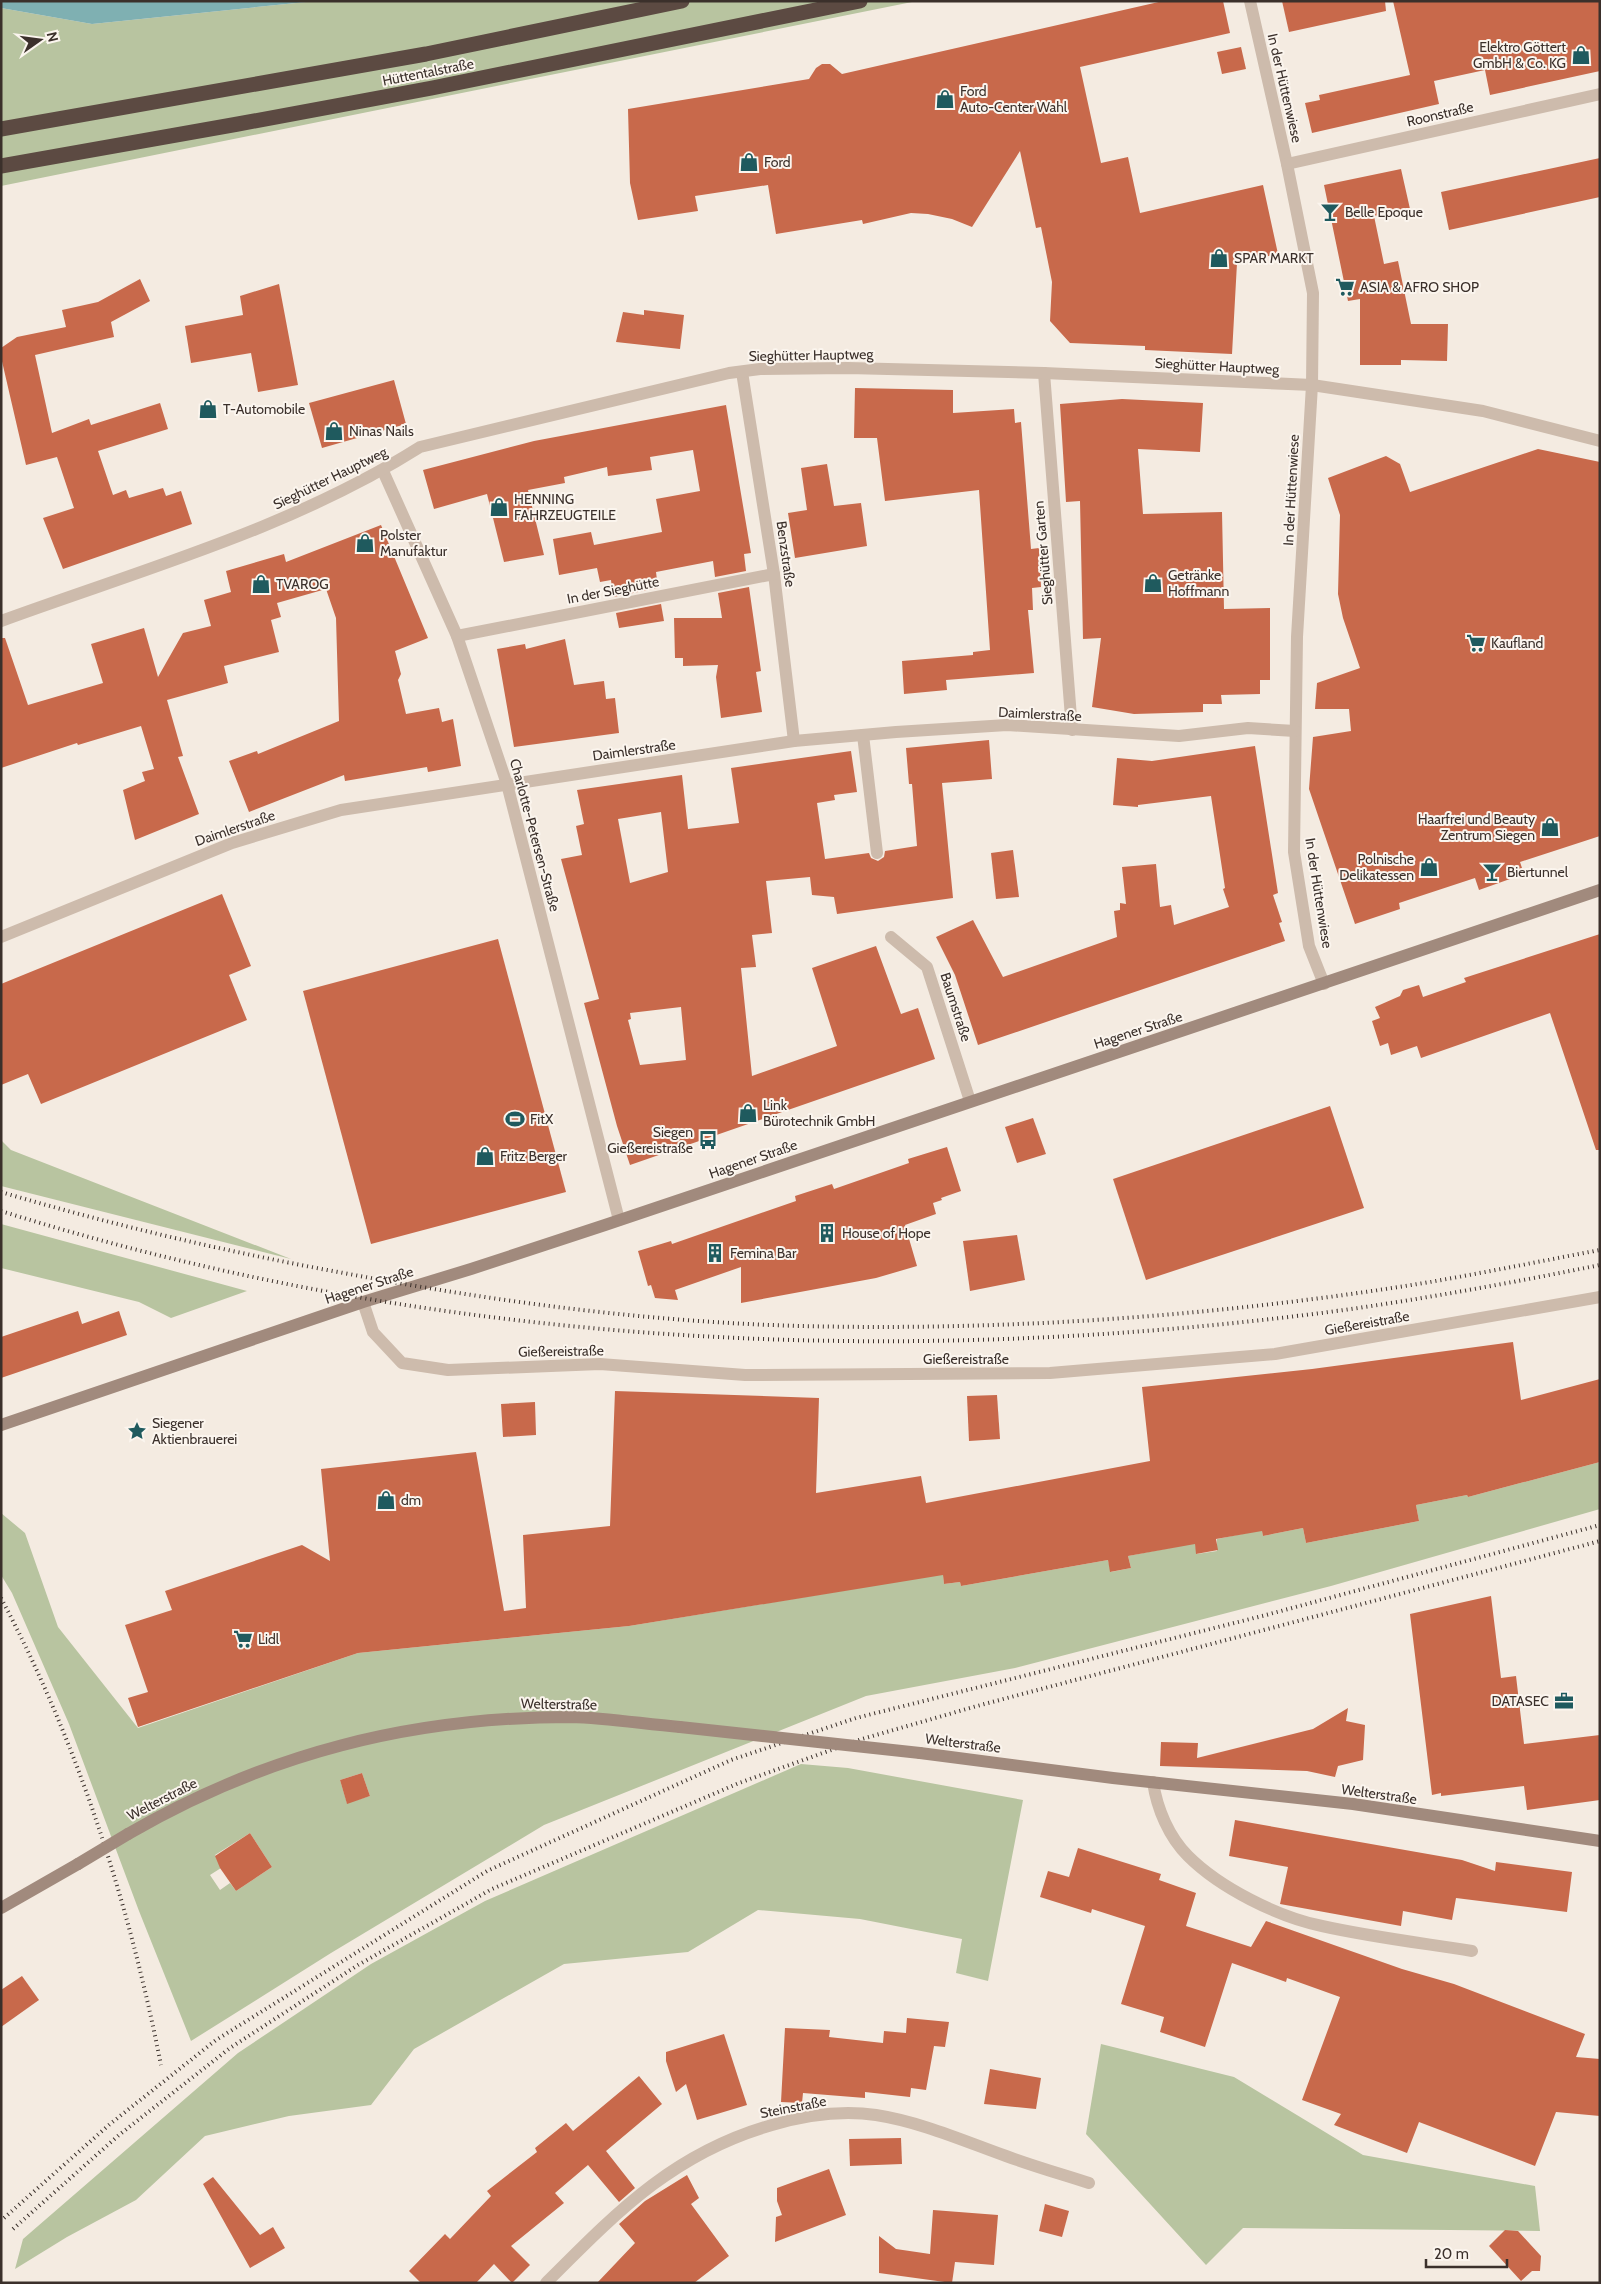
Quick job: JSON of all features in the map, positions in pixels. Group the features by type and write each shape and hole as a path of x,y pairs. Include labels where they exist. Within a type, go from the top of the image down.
{"highway":[{"name":"Hüttentalstraße","path":"1,129 426,54 682,1"},
{"name":"Hüttentalstraße","path":"1,166 432,88 860,1"}],"main road":[{"name":"Hagener Straße","path":"1,1424 363,1302 471,1269 619,1220 1600,890"},
{"name":"Welterstraße","path":"1,1908 160,1816 257,1772 355,1740 438,1726 511,1718 573,1717 920,1753 1153,1782 1353,1804 1600,1841"}],"street":[{"name":"In der Hüttenwiese","path":"1250,1 1287,164 1313,293 1312,385 1296,636 1294,852 1309,946 1324,984"},
{"name":"Roonstraße","path":"1287,164 1600,94"},
{"name":"Sieghütter Hauptweg","path":"1,620 282,519 382,471 420,448 760,369 848,368 1044,373 1312,385 1483,411 1600,441"},
{"name":"Benzstraße","path":"742,372 774,574 794,741"},
{"name":"Sieghütter Garten","path":"1044,373 1072,730"},
{"name":"Charlotte-Petersen-Straße","path":"382,471 457,636 507,784 619,1220"},
{"name":"In der Sieghütte","path":"457,636 774,574"},
{"name":"Daimlerstraße","path":"1,937 232,843 341,810 794,741 863,735 1007,725 1178,736 1248,728 1295,731"},
{"path":"863,735 877,853"},
{"name":"Baumstraße","path":"891,937 927,967 970,1101"},
{"name":"Gießereistraße","path":"363,1302 373,1332 402,1362 448,1370 600,1364 745,1375 1050,1373 1275,1354 1600,1297"},
{"path":"1153,1782 1156,1803 1168,1827 1188,1856 1215,1877 1249,1898 1277,1912 1320,1926 1472,1951"},
{"name":"Steinstraße","path":"546,2283 614,2215 653,2184 703,2151 743,2133 787,2120 826,2113 876,2115 929,2128 1089,2183"}],"green space":[{"path":"316,1 917,1 1,186 1,8 92,24"},
{"path":"1,1140 11,1150 291,1259 1,1186"},
{"path":"1,1224 247,1291 171,1318 139,1302 1,1268"},
{"path":"1600,1462 1600,1509 1331,1586 1015,1668 866,1696 544,1825 331,1953 191,2041 139,1911 69,1724 12,1593 1,1575 1,1513 25,1533 58,1627 138,1728 358,1653 629,1626 943,1574 944,1584 960,1582 961,1586 1108,1560 1111,1572 1131,1568 1128,1556 1195,1543 1197,1554 1217,1551 1217,1539 1262,1530 1263,1536 1303,1528 1306,1543 1419,1521 1416,1505 1467,1495 1468,1497","holes":["362,1773 370,1796 347,1803 340,1780","250,1833 272,1867 236,1891 230,1883 220,1890 210,1875 221,1868 215,1855"]},
{"path":"801,1764 848,1768 1023,1800 988,1981 956,1973 962,1939 860,1919 758,1910 688,1952 564,1964 414,2049 371,2105 289,2116 205,2136 136,2200 67,2237 15,2269 23,2239 238,2053 371,1964 485,1901"},
{"path":"1101,2044 1234,2077 1363,2155 1535,2186 1540,2231 1243,2228 1206,2265 1086,2134"}],"water":[{"path":"1,1 316,1 92,24 1,8"}],"building":[{"path":"1163,1 1223,1 1230,33 1080,67 1101,163 1128,157 1140,213 1263,185 1278,254 1237,263 1232,354 1145,350 1145,346 1070,343 1050,321 1052,282 1041,227 1036,228 1020,151 972,227 952,219 911,213 863,224 862,220 776,234 768,185 695,196 698,211 638,220 630,183 628,109 809,79 816,68 822,64 830,64 842,74"},
{"path":"1282,1 1385,1 1386,11 1289,32"},
{"path":"1393,1 1600,1 1600,71 1490,95 1485,70 1434,81 1439,104 1312,133 1305,103 1320,100 1319,95 1410,75"},
{"path":"1241,47 1246,69 1222,74 1217,52"},
{"path":"1600,158 1600,197 1449,230 1441,192"},
{"path":"1401,169 1410,209 1374,216 1384,264 1398,261 1411,324 1448,324 1447,361 1401,360 1401,365 1360,365 1360,299 1348,301 1324,185"},
{"path":"140,279 150,301 111,322 114,337 35,355 52,433 89,419 91,425 160,403 168,429 98,451 113,495 126,490 129,498 163,488 166,496 181,491 192,524 63,569 43,518 74,508 57,457 26,465 1,357 1,348 17,337 66,327 62,310 98,302"},
{"path":"279,284 298,385 258,392 251,353 191,363 185,326 243,315 240,296"},
{"path":"644,310 684,315 680,349 616,342 623,312 644,315"},
{"path":"394,380 406,424 322,448 309,403"},
{"path":"855,388 953,390 953,413 1014,409 1015,423 1021,422 1031,549 1039,548 1041,587 1032,588 1033,610 1028,610 1034,673 946,680 947,690 904,694 902,661 973,655 973,652 990,650 979,490 885,501 877,438 854,438"},
{"path":"1122,399 1203,403 1200,452 1138,449 1143,514 1222,512 1224,609 1270,608 1270,680 1260,680 1260,694 1221,695 1222,704 1203,704 1203,712 1134,714 1092,707 1101,638 1083,639 1080,501 1066,502 1060,404"},
{"path":"726,405 751,553 744,554 746,571 715,577 713,561 656,572 658,588 613,597 611,580 600,582 597,568 559,575 553,539 591,532 594,545 662,532 656,499 700,491 693,450 650,457 652,470 608,476 607,467 564,477 565,483 528,490 544,555 504,562 487,494 434,509 423,470 534,441"},
{"name":"Kaufland","path":"1538,449 1600,462 1600,836 1520,862 1524,874 1479,890 1475,878 1399,903 1400,909 1355,924 1309,789 1313,737 1351,731 1349,709 1315,709 1317,683 1360,668 1343,618 1338,594 1340,515 1328,478 1386,456 1400,464 1410,492"},
{"path":"827,464 834,506 861,503 867,546 795,558 788,513 807,510 801,468"},
{"path":"381,525 428,638 395,651 401,674 398,680 406,714 439,708 442,722 453,719 461,766 428,772 427,767 345,781 344,775 249,812 229,761 257,751 258,754 339,721 336,618 326,589 277,603 281,617 271,620 279,652 224,666 228,683 167,700 183,756 178,757 199,814 135,840 123,790 145,781 142,772 154,769 141,726 78,745 77,743 1,768 1,638 5,638 28,705 103,683 91,644 144,628 158,677 183,633 211,626 204,600 231,592 226,571 284,554 286,562"},
{"path":"749,587 761,671 756,672 762,712 721,718 716,677 718,665 683,666 683,658 675,658 674,618 722,618 718,593"},
{"path":"661,604 664,621 619,628 616,613"},
{"path":"565,639 574,685 604,681 606,699 615,698 619,733 514,747 497,649 525,644 526,649"},
{"path":"989,740 992,779 942,783 953,898 837,914 834,897 812,895 810,877 766,881 772,933 752,935 756,967 741,968 752,1076 837,1046 812,968 876,946 901,1014 918,1008 935,1059 630,1165 617,1126 584,1003 599,999 561,859 582,855 576,826 584,824 577,790 682,775 688,829 739,823 731,768 851,751 857,792 834,795 835,800 817,803 825,859 869,853 871,858 878,861 884,857 885,851 917,846 912,784 909,784 906,748","holes":["661,812 668,872 630,883 618,819","681,1007 686,1060 640,1065 628,1020 631,1019 630,1013"]},
{"path":"1255,746 1278,893 1273,895 1282,922 1279,923 1285,941 978,1045 955,975 936,937 973,920 1003,977 1117,937 1114,911 1120,910 1120,903 1126,904 1122,867 1156,864 1160,907 1171,905 1174,925 1229,907 1223,889 1225,888 1211,796 1138,805 1138,807 1113,805 1117,758 1152,761"},
{"path":"1013,850 1019,897 996,899 991,853"},
{"path":"222,894 251,966 229,975 247,1020 41,1104 28,1074 1,1085 1,984"},
{"path":"1600,934 1600,1150 1596,1150 1550,1013 1421,1058 1417,1046 1391,1055 1388,1043 1380,1046 1372,1021 1380,1018 1375,1007 1400,996 1403,990 1419,985 1423,997 1466,982 1464,978"},
{"path":"498,939 566,1192 371,1244 303,991"},
{"path":"1330,1106 1364,1208 1146,1280 1113,1179"},
{"path":"1033,1118 1046,1154 1017,1163 1005,1127"},
{"path":"947,1147 961,1191 933,1203 936,1214 905,1225 917,1266 876,1278 741,1303 741,1267 675,1290 678,1300 655,1298 651,1285 648,1286 638,1251 671,1241 672,1244 796,1201 795,1196 832,1184 834,1189 909,1163 908,1159"},
{"path":"1017,1235 1025,1280 970,1291 963,1241"},
{"path":"78,1311 82,1324 119,1311 127,1335 1,1378 1,1337"},
{"path":"1513,1342 1521,1400 1600,1379 1600,1462 1468,1497 1467,1495 1416,1505 1419,1521 1306,1543 1303,1528 1263,1536 1262,1531 1216,1539 1218,1550 1196,1554 1195,1544 1128,1556 1131,1568 1110,1572 1108,1560 961,1586 960,1582 944,1584 943,1575 629,1626 358,1653 138,1727 128,1698 148,1692 125,1625 172,1610 165,1591 302,1545 330,1561 321,1469 476,1452 504,1611 526,1608 523,1535 610,1526 615,1391 819,1398 816,1493 921,1476 926,1503 1150,1461 1142,1387 1312,1369"},
{"path":"997,1395 1000,1439 969,1441 967,1396"},
{"path":"535,1402 536,1435 503,1437 501,1404"},
{"path":"1491,1596 1501,1678 1516,1676 1524,1744 1600,1735 1600,1800 1527,1810 1524,1786 1441,1796 1441,1793 1432,1795 1410,1614"},
{"path":"1348,1708 1346,1721 1365,1725 1363,1760 1338,1766 1335,1777 1307,1771 1160,1766 1161,1742 1198,1743 1197,1758 1313,1729"},
{"path":"362,1773 370,1796 347,1804 340,1780"},
{"path":"1235,1820 1462,1860 1495,1871 1496,1862 1572,1872 1567,1912 1456,1898 1452,1920 1403,1911 1401,1926 1280,1904 1288,1867 1229,1856"},
{"path":"250,1833 272,1867 236,1891 220,1868 215,1856"},
{"path":"1078,1848 1161,1874 1159,1880 1196,1893 1186,1926 1251,1947 1266,1921 1402,1969 1454,1984 1585,2034 1576,2057 1600,2059 1600,2116 1556,2112 1535,2166 1419,2122 1407,2153 1334,2125 1341,2114 1302,2100 1340,1997 1287,1978 1286,1982 1232,1963 1205,2047 1160,2032 1164,2017 1121,2004 1145,1926 1092,1909 1091,1913 1040,1897 1048,1871 1069,1877"},
{"path":"22,1976 39,2000 1,2027 1,1990"},
{"path":"907,2018 949,2022 945,2047 934,2046 926,2090 911,2088 910,2097 865,2092 865,2098 803,2093 802,2103 781,2102 785,2028 830,2030 829,2037 883,2043 884,2031 906,2033"},
{"path":"724,2034 747,2105 697,2120 686,2084 676,2092 666,2061 666,2052"},
{"path":"990,2069 1041,2078 1036,2109 984,2104"},
{"path":"639,2076 662,2104 606,2151 635,2188 619,2202 588,2165 555,2193 564,2203 511,2246 530,2265 512,2283 494,2264 476,2283 421,2283 409,2271 445,2234 450,2239 491,2196 487,2191 537,2152 535,2148 566,2123 573,2131"},
{"path":"901,2138 902,2164 850,2166 849,2139"},
{"path":"829,2169 846,2215 775,2242 776,2217 782,2215 777,2201 777,2188"},
{"path":"687,2175 699,2198 691,2204 729,2256 694,2283 597,2283 635,2243 619,2224 645,2201"},
{"path":"213,2177 260,2235 273,2227 285,2248 250,2268 203,2184"},
{"path":"1045,2204 1069,2211 1062,2237 1039,2231"},
{"path":"933,2210 998,2215 994,2265 955,2262 952,2283 879,2273 879,2236 896,2249 930,2254"},
{"path":"1505,2230 1518,2231 1541,2256 1540,2271 1532,2271 1521,2281 1489,2246"}],"railway":[{"path":"1,1192 174,1238 305,1266 405,1284 574,1309 744,1324 879,1327 957,1326 1114,1319 1347,1295 1424,1283 1600,1250"},
{"path":"1,1211 165,1257 330,1292 498,1318 666,1334 836,1341 1006,1339 1175,1329 1344,1310 1600,1265"},
{"path":"4,2218 110,2124 216,2040 487,1871 731,1760 856,1718 1266,1615 1600,1525"},
{"path":"13,2229 119,2135 230,2048 358,1965 492,1889 739,1783 862,1739 977,1706 1600,1541"},
{"path":"1,1598 29,1653 54,1709 98,1825 117,1884 133,1944 161,2065"}],"place":[{"name":"Elektro Göttert GmbH & Co. KG","path":"1581,55"},
{"name":"Ford Auto-Center Wahl","path":"945,99"},
{"name":"Ford","path":"749,162"},
{"name":"Belle Epoque","path":"1330,212"},
{"name":"SPAR MARKT","path":"1219,258"},
{"name":"ASIA & AFRO SHOP","path":"1345,287"},
{"name":"T-Automobile","path":"208,409"},
{"name":"Ninas Nails","path":"334,431"},
{"name":"HENNING FAHRZEUGTEILE","path":"499,507"},
{"name":"Polster Manufaktur","path":"365,543"},
{"name":"Getränke Hoffmann","path":"1153,583"},
{"name":"TVAROG","path":"261,584"},
{"name":"Kaufland","path":"1476,643"},
{"name":"Haarfrei und Beauty Zentrum Siegen","path":"1550,827"},
{"name":"Polnische Delikatessen","path":"1429,867"},
{"name":"Biertunnel","path":"1492,872"},
{"name":"Link Bürotechnik GmbH","path":"748,1113"},
{"name":"FitX","path":"515,1119"},
{"name":"Siegen Gießereistraße","path":"708,1140"},
{"name":"Fritz Berger","path":"485,1156"},
{"name":"House of Hope","path":"827,1233"},
{"name":"Femina Bar","path":"715,1253"},
{"name":"Siegener Aktienbrauerei","path":"137,1431"},
{"name":"dm","path":"386,1500"},
{"name":"Lidl","path":"243,1639"},
{"name":"DATASEC","path":"1564,1701"}]}
